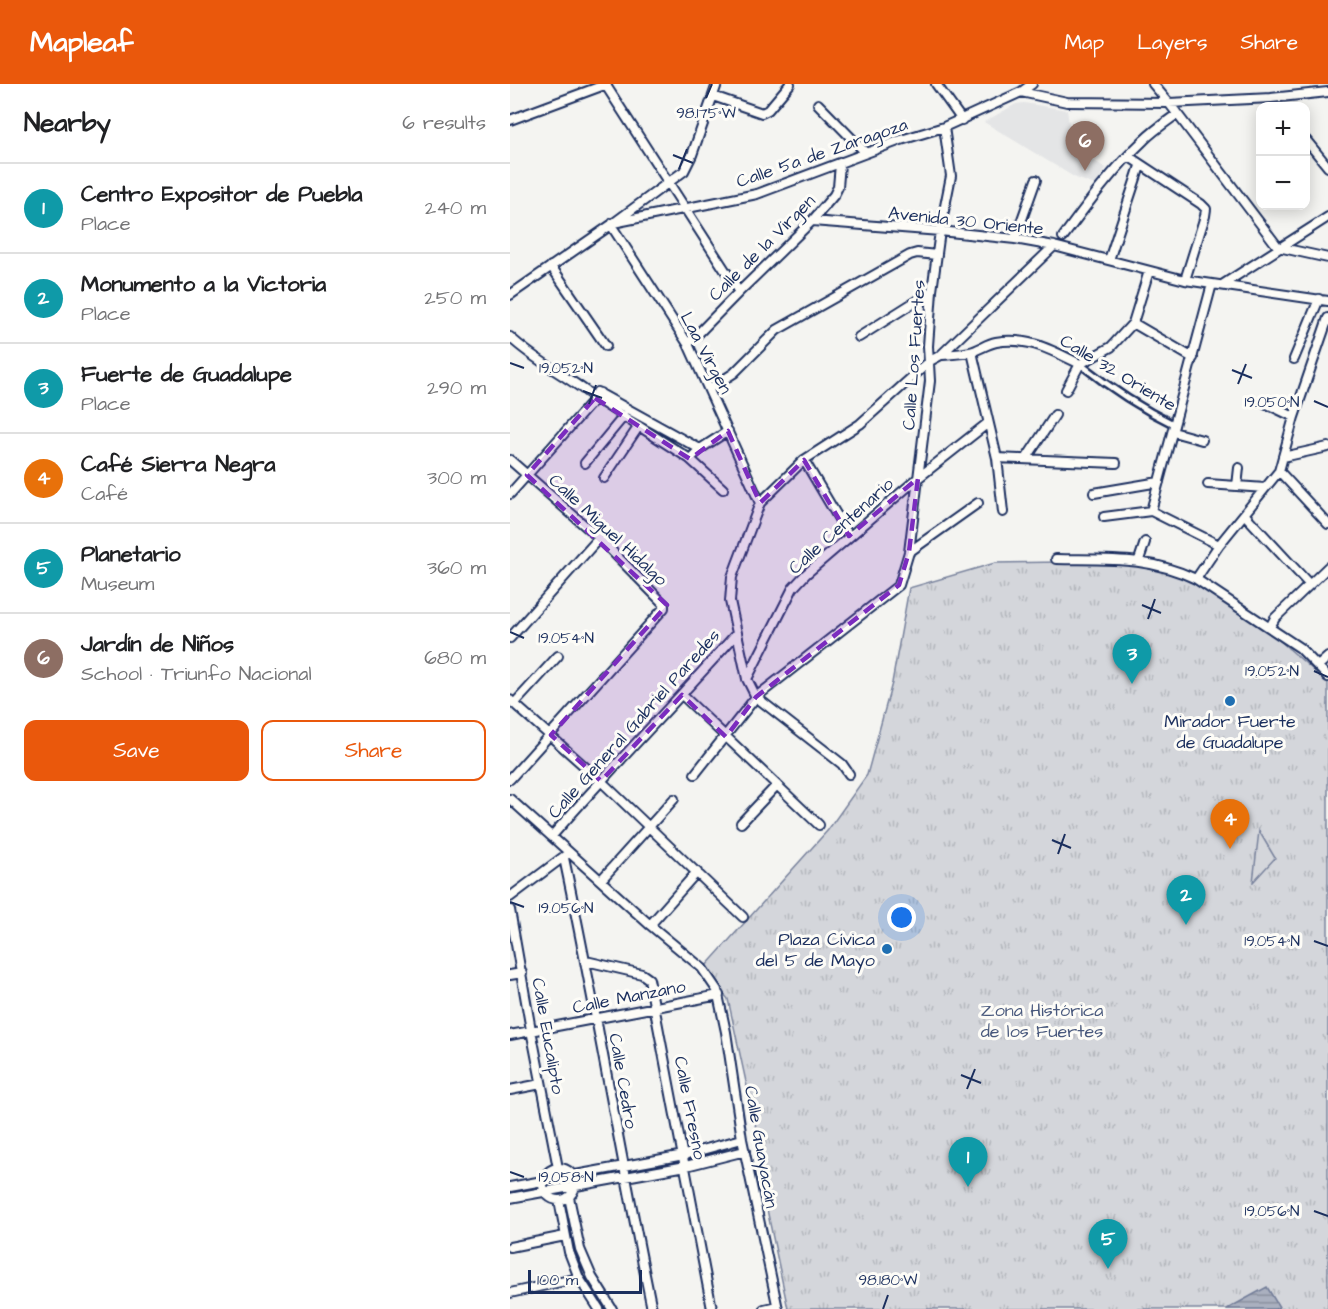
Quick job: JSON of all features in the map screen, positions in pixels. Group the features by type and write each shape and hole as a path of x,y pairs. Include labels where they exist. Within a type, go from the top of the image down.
{"street":[{"path":"510,120 606,84 739,291"},
{"path":"612,224 684,171 717,84"},
{"path":"713,96 762,113 768,110 790,84"},
{"path":"936,84 962,120"},
{"name":"Calle 5a de Zaragoza","path":"510,295 612,224 685,207 745,198 901,140 962,120 1021,92 1032,84"},
{"path":"1152,84 1169,103 1278,247 1328,258"},
{"path":"1021,92 1067,102 1169,103 1271,98 1328,92"},
{"path":"1271,98 1274,102"},
{"path":"818,104 866,153"},
{"path":"1063,237 1100,186 1145,138 1177,114"},
{"name":"Calle Los Fuertes","path":"756,697 898,585 909,552 929,388 928,346 936,255 951,176 944,127"},
{"path":"1310,146 1328,167"},
{"path":"1128,156 1140,166 1202,204 1206,209 1185,280"},
{"name":"Calle de la Virgen","path":"688,344 812,221 834,195 838,187 840,164"},
{"path":"1109,260 1140,166"},
{"path":"1015,239 1036,180"},
{"path":"1222,285 1328,217"},
{"name":"Avenida 30 Oriente","path":"812,221 1015,239 1054,246 1185,280 1324,300"},
{"name":"Laa Virgen","path":"612,224 688,344 760,503"},
{"path":"849,774 842,764 756,697 747,679 730,600 732,577 760,503 804,460 860,424 930,361 941,355 1054,246"},
{"path":"709,389 734,373 777,330 910,255 936,255"},
{"path":"551,267 606,346"},
{"path":"1066,390 1080,364 1111,347 1134,323 1149,271"},
{"path":"1151,511 1212,284"},
{"path":"859,337 932,291"},
{"path":"1294,359 1324,300"},
{"path":"1196,579 1219,545 1279,471 1294,417 1328,318"},
{"path":"1134,323 1193,358"},
{"path":"510,337 538,361 581,387 700,449"},
{"name":"Calle 32 Oriente","path":"941,355 972,352 985,345 1009,340 1030,342 1046,347 1080,364 1111,389 1174,428"},
{"path":"972,352 997,458 1003,512"},
{"path":"597,396 690,459 723,489"},
{"path":"510,494 597,396"},
{"path":"1264,403 1294,417"},
{"path":"1026,459 1055,415"},
{"path":"585,463 624,416"},
{"name":"Calle Centenario","path":"747,679 793,588 806,574 918,477 988,423"},
{"path":"604,478 639,426"},
{"path":"655,436 662,428"},
{"path":"1174,428 1202,440"},
{"path":"690,459 700,449 728,431"},
{"path":"1283,457 1328,447"},
{"path":"997,458 1116,463"},
{"name":"Calle Miguel Hidalgo","path":"510,460 599,538 663,601 664,608 551,735"},
{"path":"804,460 849,536"},
{"path":"1237,486 1239,468"},
{"path":"1279,471 1328,524"},
{"path":"1094,493 1159,482"},
{"path":"1208,484 1264,488"},
{"path":"909,552 978,502"},
{"path":"1104,517 1151,511 1219,545"},
{"path":"1245,515 1309,584"},
{"path":"510,638 599,538"},
{"path":"1139,560 1145,542"},
{"path":"1056,559 1139,560 1170,568 1196,579 1300,648 1328,677"},
{"path":"1270,627 1275,618 1328,567"},
{"name":"Calle General Gabriel Paredes","path":"552,836 600,780 682,695 737,633"},
{"path":"558,656 512,702 600,780 743,916"},
{"path":"1318,666 1328,657"},
{"path":"682,695 819,825"},
{"path":"695,774 756,697"},
{"path":"510,779 551,735"},
{"path":"741,823 777,785"},
{"path":"510,799 552,836 566,855 601,880 702,968 718,992"},
{"path":"601,880 674,800"},
{"path":"510,896 566,855"},
{"name":"Calle Cedro","path":"566,855 624,1177 652,1309"},
{"path":"650,925 697,872"},
{"name":"Calle Eucalipto","path":"510,896 510,908 531,1030 558,1168"},
{"name":"Calle Fresno","path":"586,961 647,976 649,979 712,1309"},
{"path":"510,975 522,973"},
{"name":"Calle Manzano","path":"510,1035 655,1008 718,992"},
{"name":"Calle Guayacán","path":"718,992 742,1139 777,1308"},
{"path":"510,1090 541,1084"},
{"path":"510,1187 684,1155 742,1139"},
{"path":"510,1198 686,1166 745,1151"},
{"path":"569,1197 559,1200 546,1192 543,1181 547,1174 558,1168 568,1170 573,1175 575,1186 569,1197 580,1249 592,1276 612,1309"},
{"path":"559,1200 569,1252 579,1278 598,1309"},
{"path":"510,1247 565,1236"},
{"path":"569,1252 580,1249"},
{"path":"510,1293 579,1278"},
{"path":"764,1309 777,1308"}],"highlighted area":[{"path":"595,398 690,459 728,431 760,503 804,460 849,536 918,478 909,552 899,585 756,697 726,737 682,695 601,781 551,735 667,605 527,475"}],"shaded area":[{"path":"1024,103 1067,110 1070,131 1094,142 1086,156 1106,168 1095,185 1074,177 984,122 1016,104"}],"green space":[{"name":"Zona Histórica de los Fuertes","path":"1135,561 1176,573 1217,595 1260,623 1328,683 1328,1309 788,1309 756,1157 761,1151 728,999 704,968 828,830 867,775 892,683 909,588 995,563"},
{"path":"1259,831 1275,858 1253,882"}],"water":[{"path":"1267,1287 1279,1307 1275,1309 1227,1309"}],"place":[{"name":"Jardín de Niños","path":"1085,171"},
{"name":"Fuerte de Guadalupe","path":"1132,684"},
{"name":"Mirador Fuerte de Guadalupe","path":"1230,701"},
{"name":"Café Sierra Negra","path":"1230,849"},
{"name":"Monumento a la Victoria","path":"1186,925"},
{"name":"Plaza Cívica del 5 de Mayo","path":"887,949"},
{"name":"Centro Expositor de Puebla","path":"968,1187"},
{"name":"Planetario","path":"1108,1269"}]}
